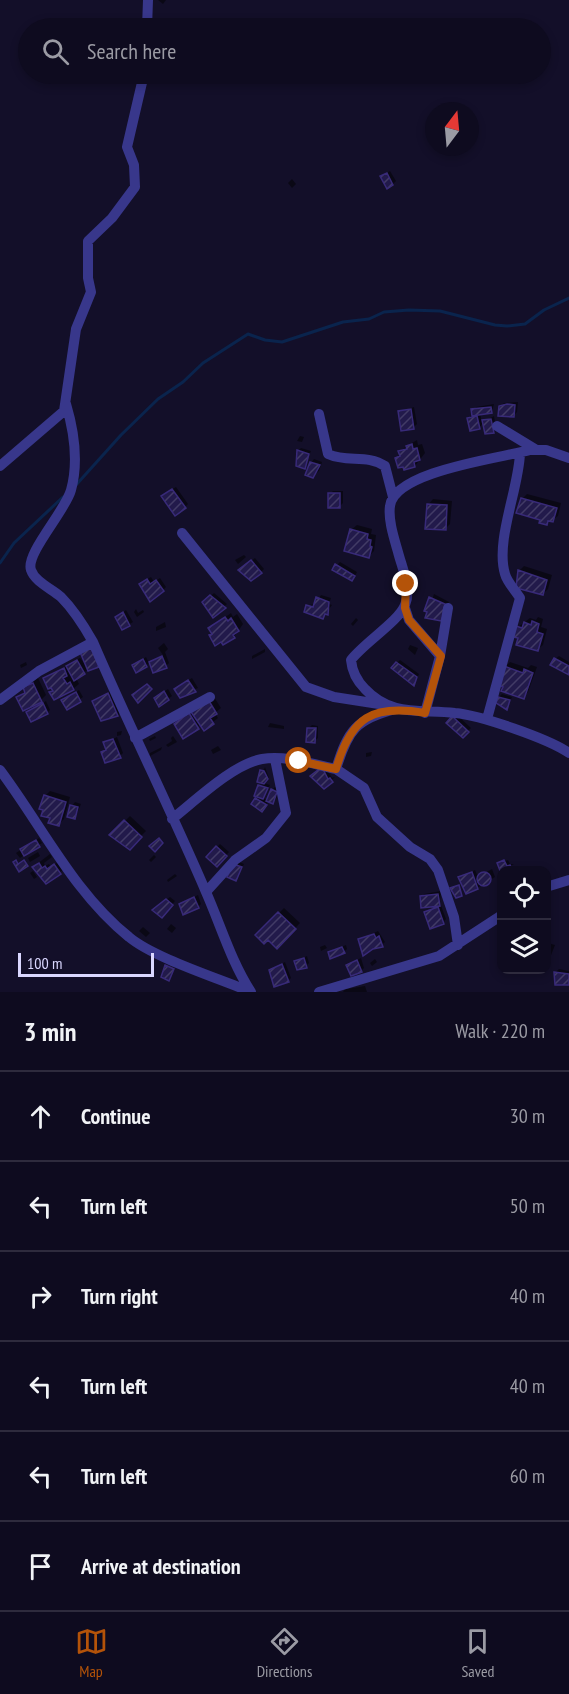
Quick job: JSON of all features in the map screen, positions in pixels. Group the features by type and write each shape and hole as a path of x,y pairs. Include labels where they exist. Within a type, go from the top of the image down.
{"street":[{"path":"147,18 148,0"},
{"path":"0,466 58,418 66,404 76,329 91,292 88,278 88,241 112,218 135,187 134,165 127,147 142,84"},
{"path":"66,404 75,438 71,489 63,509 29,565 32,573 71,609 93,642 206,892 236,967 251,992"},
{"path":"319,414 328,454 335,457 374,459 380,462 385,466 393,497"},
{"path":"497,426 535,449 568,457"},
{"path":"441,656 409,620 405,608 406,584 390,518 390,505 393,497 415,480 535,449"},
{"path":"487,719 520,598 505,576 502,562 509,513 520,470 520,453"},
{"path":"182,533 306,687 334,698 425,713 455,712 487,719 569,753"},
{"path":"379,704 362,686 352,670 351,660 366,642 405,608"},
{"path":"425,713 441,656 448,609"},
{"path":"0,700 39,671 93,642"},
{"path":"135,738 210,697"},
{"path":"336,769 344,743 357,724 369,716 398,708"},
{"path":"172,819 247,763 275,759 336,769 364,788 377,817 410,847 430,859 438,870 454,917 458,945"},
{"path":"206,892 235,860 266,838 286,813 275,759"},
{"path":"0,770 91,901 130,939 251,992"},
{"path":"551,885 569,880"},
{"path":"319,992 439,957 497,918"}],"building":[{"path":"387,173 393,185 387,189 380,176"},
{"path":"515,405 514,417 498,416 499,406"},
{"path":"491,407 492,413 472,416 471,409"},
{"path":"411,409 414,429 401,431 398,411"},
{"path":"477,416 480,429 470,431 467,418"},
{"path":"491,419 494,433 485,434 482,420"},
{"path":"412,444 413,449 417,448 420,460 414,462 415,467 404,470 403,467 398,468 395,458 400,456 398,451 407,449 406,446"},
{"path":"297,450 309,454 305,469 296,466"},
{"path":"310,462 320,465 313,478 305,475"},
{"path":"172,489 186,508 175,516 161,496"},
{"path":"328,493 340,493 340,508 328,508"},
{"path":"521,498 557,508 553,522 548,521 547,525 539,523 540,520 516,513"},
{"path":"427,504 447,505 446,530 425,529"},
{"path":"350,529 368,534 367,539 371,540 370,546 372,547 369,558 344,551"},
{"path":"251,560 262,573 251,581 238,570"},
{"path":"335,564 355,576 352,581 332,570"},
{"path":"518,570 547,580 543,595 516,588"},
{"path":"147,579 150,584 156,580 164,591 150,602 139,584"},
{"path":"210,595 226,608 213,618 202,602"},
{"path":"316,597 329,602 328,615 325,614 323,619 304,612 306,605 313,607"},
{"path":"429,597 447,605 441,621 425,618 427,612 424,611"},
{"path":"123,612 130,626 122,630 115,617"},
{"path":"225,617 228,621 231,618 239,631 233,635 235,638 223,645 221,642 215,646 208,628"},
{"path":"532,621 539,624 537,632 543,634 538,651 516,645 518,638 513,637 516,626 522,628 524,622 531,625"},
{"path":"91,648 99,667 88,671 80,652"},
{"path":"162,656 167,668 153,673 149,662"},
{"path":"554,658 569,666 569,675 550,665"},
{"path":"143,659 147,667 136,673 132,665"},
{"path":"77,660 85,674 74,681 66,666"},
{"path":"396,662 417,677 414,686 391,668"},
{"path":"504,666 523,673 524,669 533,673 524,699 501,691 503,687 497,685"},
{"path":"64,668 67,676 63,678 67,684 70,682 74,690 54,700 49,692 53,691 51,688 48,689 43,678"},
{"path":"188,680 196,692 180,698 174,689"},
{"path":"33,683 42,702 23,711 16,697 25,693 23,687"},
{"path":"147,684 152,689 138,703 132,695"},
{"path":"164,691 169,700 159,707 154,698"},
{"path":"76,692 81,702 67,710 61,700"},
{"path":"108,693 118,716 101,721 92,701"},
{"path":"498,697 510,700 507,710 496,703"},
{"path":"209,701 217,714 210,718 214,724 204,731 191,712"},
{"path":"43,703 48,714 31,722 26,712"},
{"path":"189,713 199,729 183,739 174,724"},
{"path":"452,716 469,732 463,738 446,723"},
{"path":"307,728 316,728 315,743 306,742"},
{"path":"113,739 121,758 105,763 101,752 106,750 103,742"},
{"path":"322,767 328,779 330,778 333,782 324,789 310,776"},
{"path":"260,770 264,771 268,779 264,784 257,782"},
{"path":"258,785 268,788 263,799 254,796"},
{"path":"271,789 277,792 273,804 266,801"},
{"path":"44,795 66,802 59,826 48,823 50,818 41,816 43,810 39,809"},
{"path":"255,798 267,805 262,812 251,804"},
{"path":"70,805 78,807 75,819 67,817"},
{"path":"124,820 142,837 130,850 109,835"},
{"path":"159,838 163,843 155,852 149,846"},
{"path":"36,840 40,847 24,856 20,849"},
{"path":"216,846 227,856 217,867 206,857"},
{"path":"16,860 18,864 24,860 28,866 19,872 13,862"},
{"path":"504,860 507,866 498,866 497,863"},
{"path":"39,863 42,868 45,866 47,869 54,864 61,874 46,884 32,867"},
{"path":"233,864 242,867 236,881 227,877"},
{"path":"472,872 478,889 466,894 458,877"},
{"path":"481,872 487,872 491,879 487,886 481,886 477,882 477,876"},
{"path":"459,885 462,896 456,898 450,888"},
{"path":"438,894 440,906 421,908 420,896"},
{"path":"194,897 199,908 183,915 179,904"},
{"path":"166,899 173,905 162,918 152,910"},
{"path":"438,907 444,924 430,929 424,912"},
{"path":"278,912 296,929 277,949 268,940 264,944 255,935"},
{"path":"374,934 376,938 379,936 383,947 373,949 363,956 358,939"},
{"path":"342,947 345,953 330,959 328,952"},
{"path":"304,958 307,968 297,970 294,961"},
{"path":"357,960 362,972 351,976 346,965"},
{"path":"282,964 289,982 274,987 269,970"},
{"path":"165,965 174,969 169,981 161,977"},
{"path":"554,972 569,974 569,985 555,985"}],"waterway":[{"path":"76,485 121,435 158,399 183,382 203,363 248,334 265,340 282,342 343,322 369,319 384,312 409,310 440,311 495,325 525,324 544,310 569,298"},
{"path":"0,563 14,543 63,497"}],"route":[{"path":"299,761 336,769 344,743 357,724 369,716 398,708 425,713 441,656 409,620 405,608 406,584"}]}
